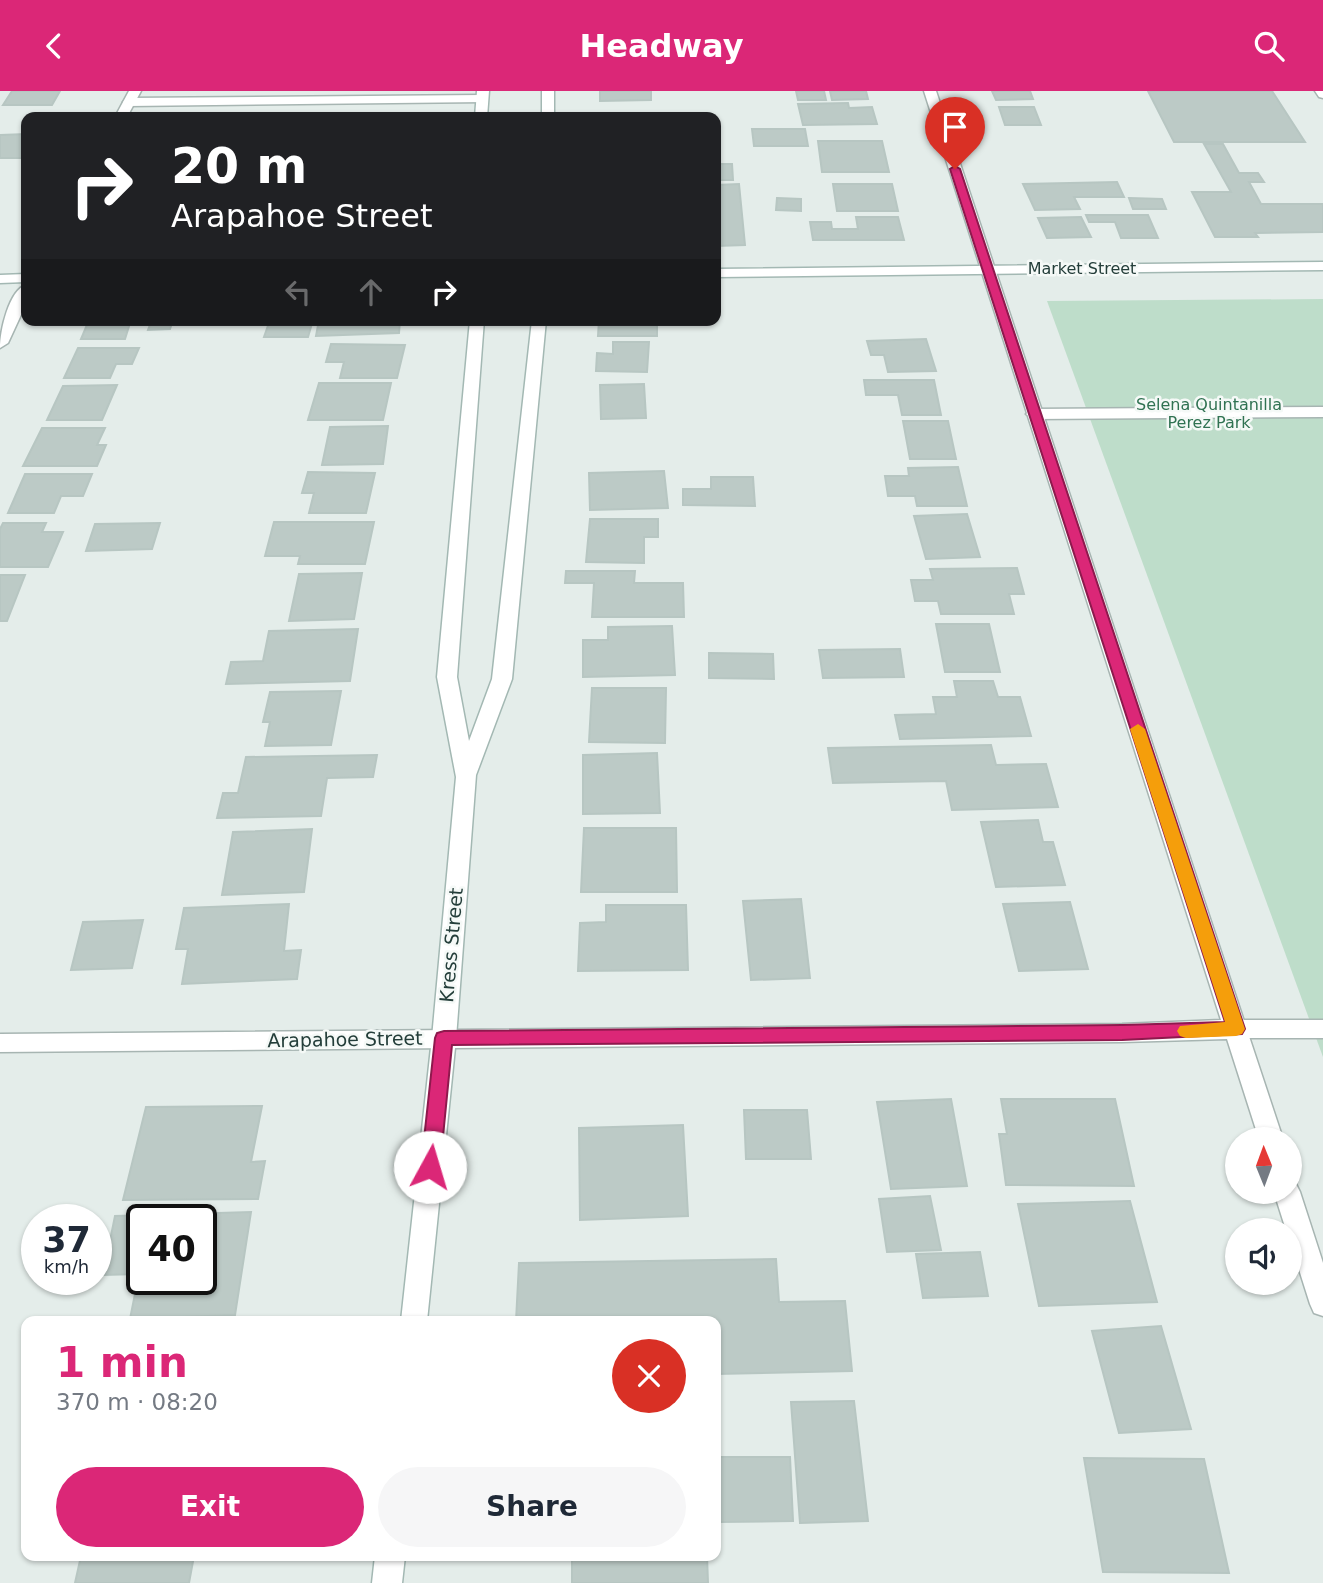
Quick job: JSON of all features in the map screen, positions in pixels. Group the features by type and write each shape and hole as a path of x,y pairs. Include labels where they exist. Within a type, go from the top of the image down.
{"street":[{"path":"548,91 548,112"},
{"path":"930,91 1267,1127"},
{"path":"132,97 482,95"},
{"name":"Market Street","path":"721,273 1323,266"},
{"path":"0,279 21,278"},
{"path":"0,343 21,299"},
{"name":"Kress Street","path":"466,777 447,677 476,326"},
{"name":"Kress Street","path":"415,1316 444,1038 466,777 502,680 538,326"},
{"path":"1034,414 1323,412"},
{"name":"Arapahoe Street","path":"0,1043 1323,1030"},
{"path":"1291,1204 1323,1304"},
{"path":"387,1583 389,1561"}],"green space":[{"name":"Selena Quintanilla Perez Park","path":"1323,299 1323,1057 1047,301"}],"building":[{"path":"12,91 60,91 52,105 3,105"},
{"path":"600,91 651,91 651,100 600,101"},
{"path":"796,91 824,91 826,100 798,100"},
{"path":"830,91 866,91 868,99 832,100"},
{"path":"992,91 1030,91 1033,99 996,100"},
{"path":"1148,91 1272,91 1305,142 1174,142"},
{"path":"848,103 849,108 872,107 877,124 803,125 798,104"},
{"path":"999,107 1034,107 1041,125 1005,125"},
{"path":"752,129 805,129 808,146 754,146"},
{"path":"21,134 21,158 0,158 0,135"},
{"path":"818,141 882,141 889,172 822,172"},
{"path":"1204,144 1223,144 1239,173 1258,173 1264,182 1249,182 1261,204 1323,204 1323,232 1255,233 1258,237 1215,237 1192,192 1231,192"},
{"path":"721,164 732,164 733,180 721,180"},
{"path":"1117,182 1124,197 1074,197 1080,209 1035,210 1023,184"},
{"path":"739,184 745,245 721,246 721,185"},
{"path":"833,184 892,184 898,211 837,211"},
{"path":"777,198 801,199 801,211 776,210"},
{"path":"1129,198 1162,199 1166,209 1133,209"},
{"path":"1086,215 1148,215 1158,238 1121,238 1115,222 1089,222"},
{"path":"856,217 898,217 904,240 813,240 810,222 831,222 832,229 858,229"},
{"path":"1081,217 1091,237 1047,238 1038,218"},
{"path":"86,326 129,326 125,339 81,339"},
{"path":"150,326 171,326 170,329 148,330"},
{"path":"268,326 311,326 308,337 264,337"},
{"path":"318,326 400,326 399,333 316,336"},
{"path":"599,326 657,326 657,336 598,336"},
{"path":"926,339 936,371 888,372 884,355 871,355 867,341"},
{"path":"613,342 649,342 647,372 596,371 597,353 613,354"},
{"path":"331,344 405,345 397,378 340,378 344,362 326,362"},
{"path":"78,348 139,348 132,364 116,364 110,378 64,378"},
{"path":"864,380 934,380 941,415 902,415 898,395 866,395"},
{"path":"319,383 391,383 383,420 308,420"},
{"path":"644,384 646,418 601,419 600,385"},
{"path":"117,385 102,420 47,420 63,386"},
{"path":"903,421 948,421 956,459 910,459"},
{"path":"388,426 383,464 322,465 330,427"},
{"path":"42,428 105,428 97,445 106,445 97,466 23,466"},
{"path":"958,467 967,506 917,506 915,496 888,496 885,476 909,476 908,468"},
{"path":"664,471 668,508 590,510 589,473"},
{"path":"308,472 375,473 366,513 309,513 314,493 302,493"},
{"path":"25,474 92,474 83,496 61,496 54,513 8,513"},
{"path":"711,477 753,477 755,506 683,505 683,489 711,489"},
{"path":"967,514 980,557 926,559 914,516"},
{"path":"590,519 658,519 658,537 644,537 644,563 586,562"},
{"path":"274,522 374,522 365,564 298,564 300,556 265,556"},
{"path":"3,523 46,523 42,532 63,532 48,567 0,567 0,529"},
{"path":"160,523 152,549 86,551 95,524"},
{"path":"1017,568 1024,594 1009,594 1014,614 941,614 938,601 915,601 911,580 933,580 930,569"},
{"path":"566,571 635,571 634,583 683,583 684,617 592,617 594,583 565,583"},
{"path":"362,573 354,619 289,621 299,574"},
{"path":"0,575 25,575 7,621 0,621"},
{"path":"936,624 989,624 1000,672 945,672"},
{"path":"672,626 675,675 583,677 583,640 608,640 608,627"},
{"path":"358,629 350,681 226,684 231,662 263,661 269,631"},
{"path":"900,649 904,677 823,678 819,650"},
{"path":"709,653 773,654 774,679 709,678"},
{"path":"954,681 993,681 998,697 1020,697 1031,736 900,739 895,715 936,714 933,697 957,697"},
{"path":"592,688 666,688 665,743 589,742"},
{"path":"341,691 331,745 265,746 270,722 263,722 270,692"},
{"path":"991,745 996,765 1046,764 1058,807 952,810 946,781 833,783 828,748"},
{"path":"657,753 660,813 583,814 583,755"},
{"path":"377,755 373,777 327,778 321,816 217,818 223,793 238,793 246,757"},
{"path":"1038,820 1043,842 1053,842 1065,885 996,887 981,822"},
{"path":"584,828 676,828 677,892 581,892"},
{"path":"312,829 304,892 222,895 233,832"},
{"path":"801,899 810,978 751,980 743,901"},
{"path":"1070,902 1088,969 1019,971 1003,904"},
{"path":"289,904 284,951 301,950 297,979 182,984 188,949 176,949 184,908"},
{"path":"606,905 686,905 688,970 578,971 580,923 606,922"},
{"path":"143,920 132,968 71,970 83,922"},
{"path":"951,1099 967,1186 891,1189 877,1102"},
{"path":"1001,1099 1115,1099 1134,1186 1006,1185 999,1134 1007,1134"},
{"path":"262,1106 251,1162 265,1161 258,1199 123,1200 146,1107"},
{"path":"744,1110 807,1110 811,1159 746,1159"},
{"path":"683,1125 688,1216 580,1220 579,1128"},
{"path":"930,1196 941,1250 887,1252 879,1199"},
{"path":"1130,1201 1157,1302 1039,1306 1018,1204"},
{"path":"251,1212 235,1315 131,1316 135,1295 217,1295 217,1213"},
{"path":"115,1216 126,1216 126,1274 112,1275 112,1231"},
{"path":"980,1252 988,1296 923,1298 916,1254"},
{"path":"776,1259 779,1302 845,1301 852,1371 721,1374 721,1316 516,1316 519,1263"},
{"path":"1161,1326 1191,1429 1119,1433 1092,1331"},
{"path":"854,1401 868,1521 800,1523 791,1402"},
{"path":"721,1457 790,1457 793,1521 721,1522"},
{"path":"1084,1458 1204,1459 1229,1573 1103,1572"},
{"path":"80,1561 193,1561 189,1583 75,1583"},
{"path":"572,1561 707,1561 708,1583 572,1583"}],"slow traffic":[{"path":"1138,729 1236,1029 1186,1031"}],"route":[{"path":"430,1167 444,1038 1122,1033 1236,1029 955,169"}]}
